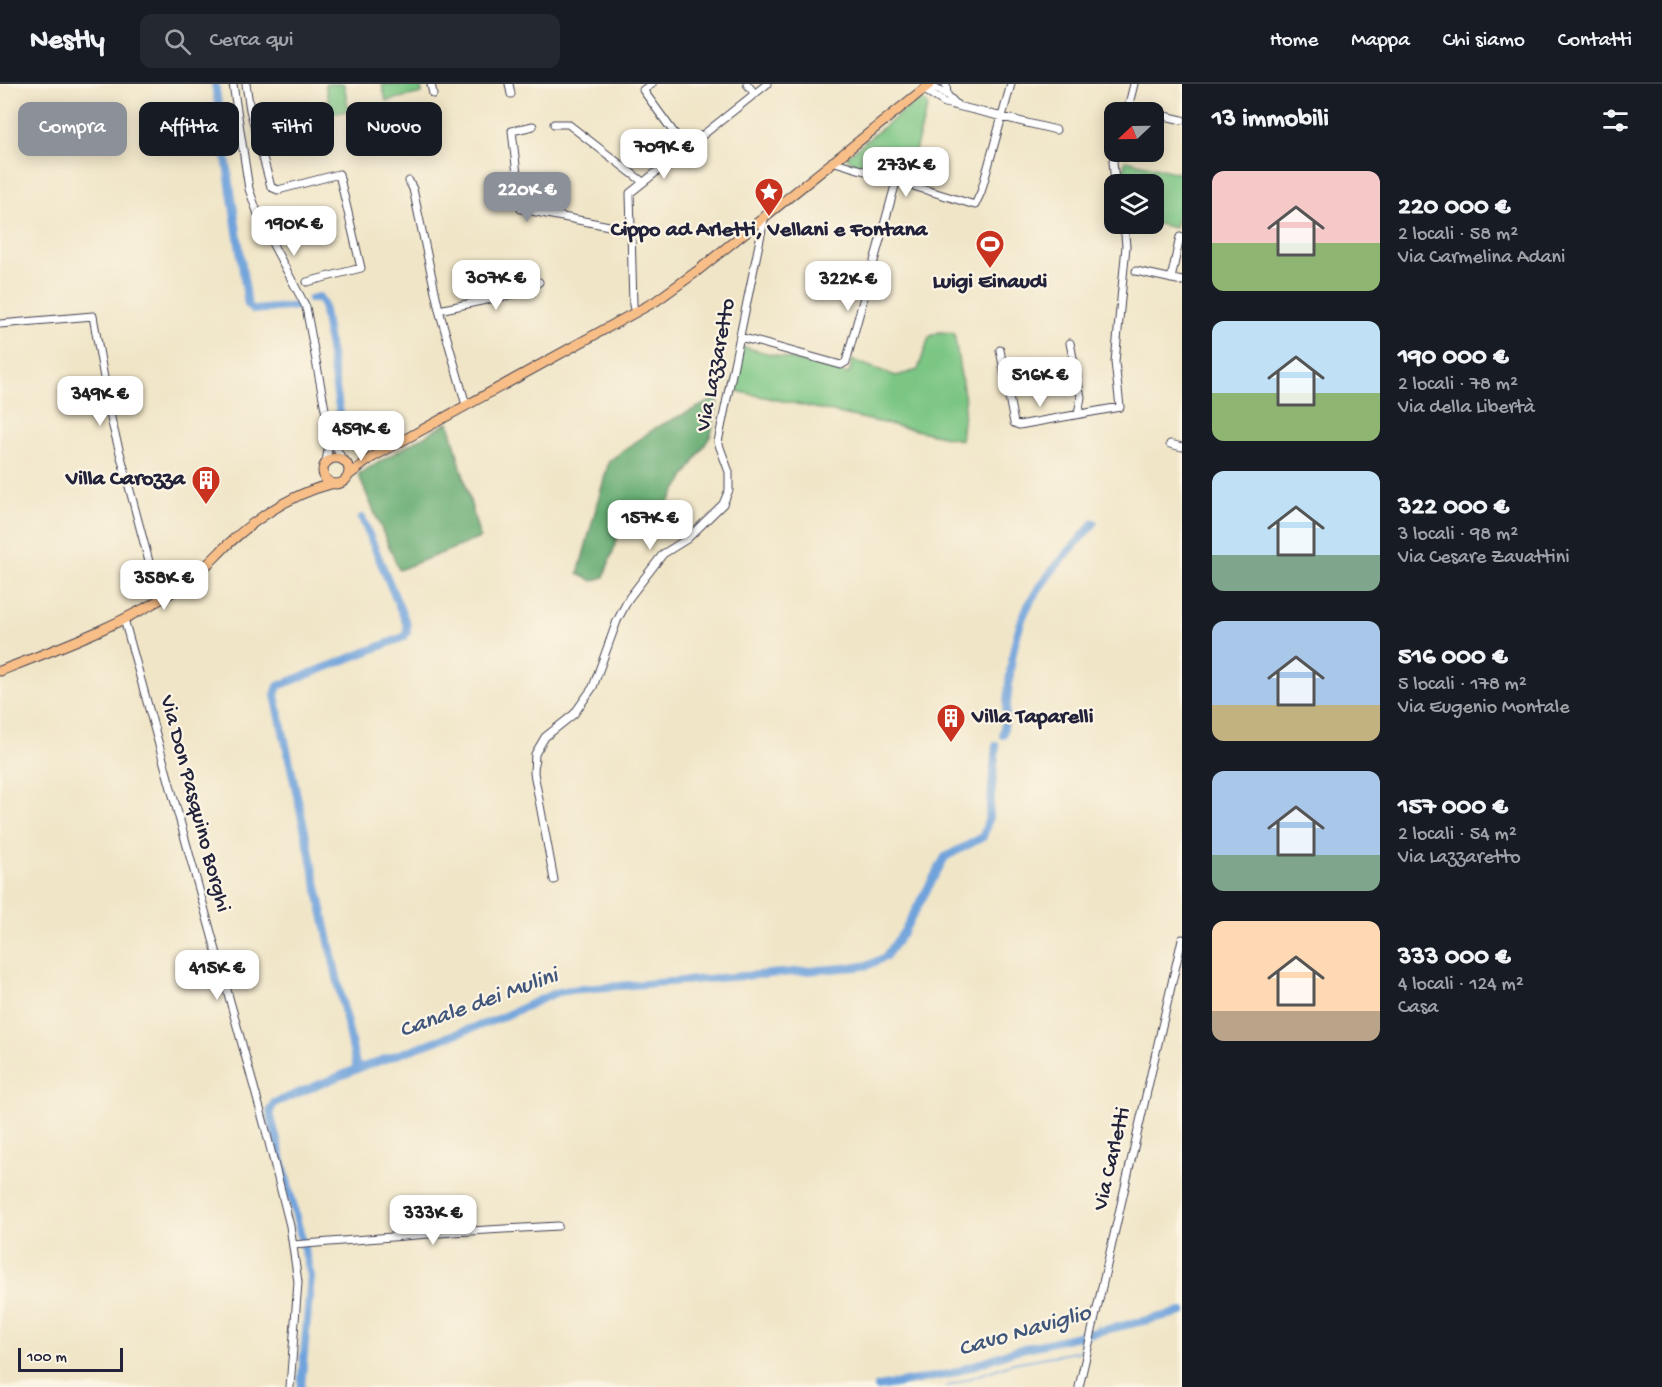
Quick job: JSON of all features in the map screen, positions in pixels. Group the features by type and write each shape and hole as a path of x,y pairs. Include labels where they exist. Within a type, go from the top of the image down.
{"main road":[{"path":"0,671 74,642 159,599 189,580 252,524 307,492 331,484 340,484 370,458 635,314 670,292 927,86"},
{"path":"307,492 317,482 326,462 334,458 343,460 370,458"},
{"path":"343,460 349,468 349,476"},
{"path":"322,472 325,480 331,484"}],"street":[{"path":"233,84 249,189 260,220 306,307 330,436 343,460"},
{"path":"246,84 251,114"},
{"path":"430,84 433,94"},
{"path":"509,84 511,94"},
{"path":"652,84 643,90 686,148"},
{"path":"747,84 755,94"},
{"path":"635,314 630,193 767,84"},
{"path":"946,84 947,94"},
{"path":"836,158 845,164 896,182 975,205 981,192 1011,84"},
{"path":"1129,102 1134,84"},
{"path":"927,86 947,94 957,105"},
{"path":"927,86 945,103 1056,130"},
{"path":"1164,116 1182,120"},
{"path":"554,124 568,124 642,182"},
{"path":"533,126 512,131 521,209 630,230"},
{"path":"263,156 271,187 278,190 339,174 361,268 307,282"},
{"path":"409,181 439,310 466,405"},
{"path":"740,337 841,365 846,362 896,182"},
{"name":"Via Lazzaretto","path":"554,880 534,773 535,754 545,737 573,714 593,687 617,621 635,590 663,554 687,539 723,504 729,490 729,472 718,442 765,215"},
{"path":"1000,350 1014,423 1120,407 1114,362 1125,257 1124,234"},
{"path":"1171,279 1180,237"},
{"path":"1136,271 1182,281"},
{"path":"439,310 528,291 539,282"},
{"path":"0,324 93,316 112,423 159,599"},
{"path":"1070,343 1081,397 1078,414"},
{"path":"326,462 330,436"},
{"path":"1170,444 1182,447"},
{"name":"Via Don Pasquino Borghi","path":"124,618 268,1137 300,1244 290,1387"},
{"name":"Via Carletti","path":"1079,1387 1182,939"},
{"path":"300,1244 558,1226"}],"green space":[{"path":"325,84 344,84 347,102 346,112 334,114 334,102 329,102"},
{"path":"382,84 420,84 422,93 386,101"},
{"path":"924,101 928,105 908,175 897,172 892,177 862,167 846,157 910,106"},
{"path":"1125,162 1134,162 1182,174 1182,200 1175,228 1164,225 1164,174 1122,174"},
{"path":"939,332 954,333 965,401 961,440 732,390 743,347 849,374 852,360 896,376 918,370 929,337"},
{"path":"719,397 711,435 658,519 624,520 604,577 593,581 578,574 609,461 657,427"},
{"path":"449,422 480,538 399,570 358,474"}],"waterway":[{"path":"215,84 248,305 253,310 300,306"},
{"path":"311,299 319,297 323,304 344,440"},
{"path":"357,1069 275,695 278,686 404,637 407,632 407,625 362,518"},
{"name":"Canale dei Mulini","path":"1003,735 1014,647 1024,614 1046,579 1094,523"},
{"name":"Canale dei Mulini","path":"301,1387 311,1276 271,1117 270,1111 274,1103 357,1069 498,1019 555,993 869,965 885,957 903,933 945,857 983,837 989,817 996,746"},
{"name":"Cavo Naviglio","path":"878,1387 950,1374 1013,1351 1182,1312"},
{"name":"Cavo Naviglio","path":"1097,1331 1098,1325"},
{"path":"946,1387 1013,1363 1081,1351 1080,1336"}],"place":[{"name":"Cippo ad Arletti, Vellani e Fontana","path":"769,218"},
{"name":"Luigi Einaudi","path":"990,270"},
{"name":"Villa Carozza","path":"206,506"},
{"name":"Villa Taparelli","path":"951,744"}]}
